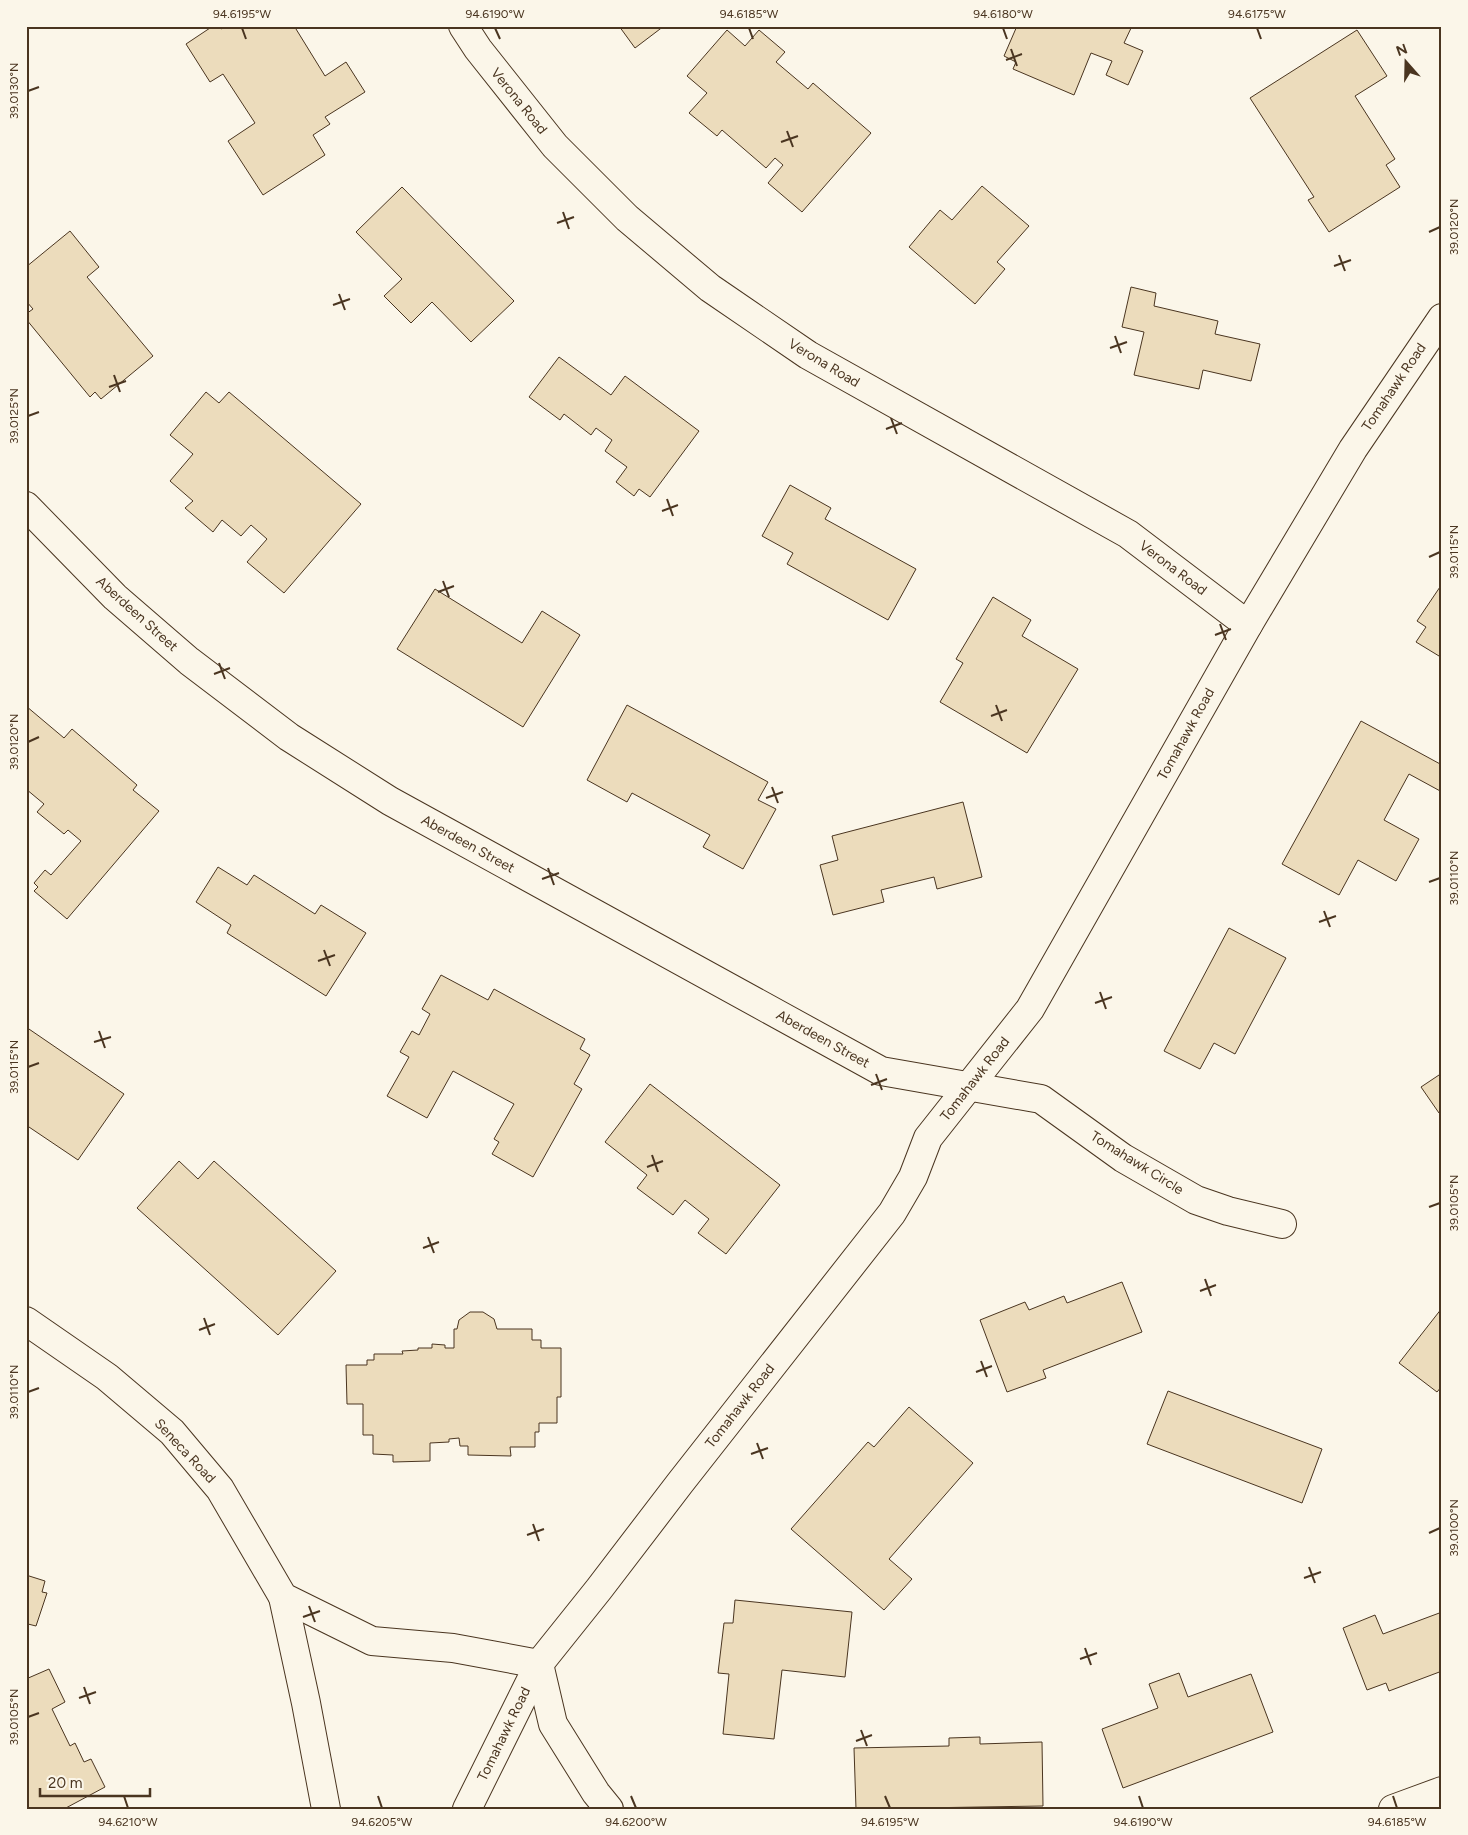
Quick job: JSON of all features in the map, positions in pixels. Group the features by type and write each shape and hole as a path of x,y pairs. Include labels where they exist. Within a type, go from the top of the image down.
{"street":[{"name":"Verona Road","path":"463,26 478,49 555,146 627,218 710,288 808,356 1128,534 1248,625"},
{"name":"Tomahawk Road","path":"467,1809 539,1664 892,1213 913,1177 928,1138 1030,1009 1248,625 1353,449 1442,318"},
{"name":"Aberdeen Street","path":"26,506 115,596 189,661 289,737 390,801 881,1071 968,1086"},
{"name":"Tomahawk Circle","path":"968,1086 1041,1099 1123,1158 1196,1200 1228,1212 1282,1224"},
{"name":"Seneca Road","path":"26,1321 107,1377 172,1432 220,1489 283,1597 326,1809"},
{"path":"283,1597 372,1641 453,1648 539,1664 552,1724 596,1793 609,1809"},
{"path":"1394,1809 1442,1791"}],"building":[{"path":"213,26 220,26 221,29 226,26 300,26 296,29 325,76 346,62 365,92 325,117 330,124 313,135 325,155 263,195 228,141 255,123 223,74 210,82 186,44"},
{"path":"619,26 664,26 635,48"},
{"path":"1017,26 1132,26 1124,43 1143,51 1128,85 1106,75 1112,61 1091,53 1074,95 1013,69 1016,62 1004,56"},
{"path":"727,30 745,46 759,30 785,52 776,62 808,89 813,83 871,133 802,212 768,183 783,165 775,158 766,168 722,130 717,136 689,113 707,93 687,76"},
{"path":"1357,30 1387,76 1355,96 1395,159 1386,165 1400,187 1329,232 1308,200 1314,197 1250,98"},
{"path":"982,186 1029,226 997,262 1005,269 975,304 909,247 940,210 952,220"},
{"path":"402,187 514,301 471,342 432,302 411,323 384,296 402,279 356,232"},
{"path":"70,231 99,267 87,277 153,356 101,399 95,392 90,397 26,319 26,314 33,309 26,301 26,267"},
{"path":"1131,287 1156,293 1154,306 1218,321 1215,334 1260,344 1251,381 1203,370 1199,389 1134,375 1144,332 1122,327"},
{"path":"559,357 611,395 625,376 699,431 650,497 639,489 634,496 616,482 627,467 605,451 612,440 596,428 591,435 564,414 560,420 529,397"},
{"path":"206,392 219,403 229,392 361,504 284,593 247,562 267,539 251,525 241,536 222,520 213,532 185,508 193,501 170,481 193,454 170,435"},
{"path":"790,485 831,508 825,519 916,569 888,620 787,564 793,553 762,536"},
{"path":"1442,584 1442,652 1439,656 1416,642 1426,627 1417,621"},
{"path":"435,589 522,643 542,611 580,635 523,727 397,649"},
{"path":"993,597 1031,620 1022,636 1078,669 1027,753 940,702 963,663 956,659"},
{"path":"627,705 768,782 758,800 776,809 743,869 703,847 710,835 632,793 627,802 587,780"},
{"path":"26,706 64,738 72,729 137,785 133,790 159,811 67,919 34,891 38,887 34,883 45,870 51,875 81,841 68,830 64,834 37,812 44,804 26,789"},
{"path":"1361,721 1442,765 1442,792 1409,774 1384,820 1419,839 1396,881 1358,860 1339,895 1282,864"},
{"path":"963,802 982,877 937,889 934,877 881,890 884,902 833,915 820,865 838,860 832,836"},
{"path":"218,867 247,885 254,875 315,914 321,905 366,933 326,996 227,933 231,925 196,902"},
{"path":"1229,928 1286,958 1235,1054 1214,1043 1200,1069 1164,1051"},
{"path":"441,975 488,1000 494,989 585,1039 580,1049 590,1055 574,1084 582,1089 533,1177 492,1154 499,1142 494,1139 514,1104 453,1071 427,1118 387,1096 409,1057 400,1052 412,1031 419,1035 430,1014 422,1009"},
{"path":"26,1027 124,1094 78,1160 26,1125"},
{"path":"1442,1073 1442,1111 1439,1113 1421,1087"},
{"path":"650,1084 780,1185 726,1254 698,1233 709,1219 685,1200 673,1215 637,1188 647,1175 605,1142"},
{"path":"179,1161 198,1179 214,1161 336,1271 278,1335 137,1208"},
{"path":"1122,1282 1142,1332 1043,1370 1046,1378 1007,1392 980,1320 1025,1302 1029,1310 1064,1296 1067,1303"},
{"path":"1442,1308 1442,1386 1437,1392 1399,1363"},
{"path":"470,1312 483,1312 494,1319 497,1329 532,1329 532,1340 541,1340 541,1348 561,1348 561,1397 557,1397 557,1423 539,1423 539,1432 535,1432 535,1447 510,1447 511,1456 468,1455 468,1446 460,1446 459,1438 449,1439 449,1442 430,1443 430,1461 393,1462 393,1455 373,1454 373,1435 363,1435 363,1404 347,1404 346,1365 367,1365 367,1360 374,1360 374,1354 403,1354 402,1351 432,1348 432,1344 445,1345 445,1348 454,1348 454,1329 457,1329 459,1320"},
{"path":"1168,1391 1322,1449 1302,1503 1147,1444"},
{"path":"909,1407 973,1463 889,1559 912,1579 884,1610 791,1529 868,1442 874,1447"},
{"path":"26,1575 45,1581 42,1592 47,1593 36,1626 28,1624 26,1631"},
{"path":"735,1600 852,1612 845,1677 782,1670 774,1739 723,1734 729,1674 718,1673 724,1623 733,1623"},
{"path":"1442,1612 1442,1671 1389,1691 1386,1683 1367,1690 1343,1628 1375,1615 1383,1634"},
{"path":"49,1669 65,1702 52,1709 70,1746 75,1743 84,1762 91,1759 105,1787 64,1809 26,1809 26,1679"},
{"path":"1179,1673 1188,1697 1251,1674 1273,1732 1123,1788 1102,1729 1158,1708 1149,1684"},
{"path":"980,1737 980,1744 1042,1742 1043,1806 856,1809 854,1748 949,1746 949,1738"}]}
